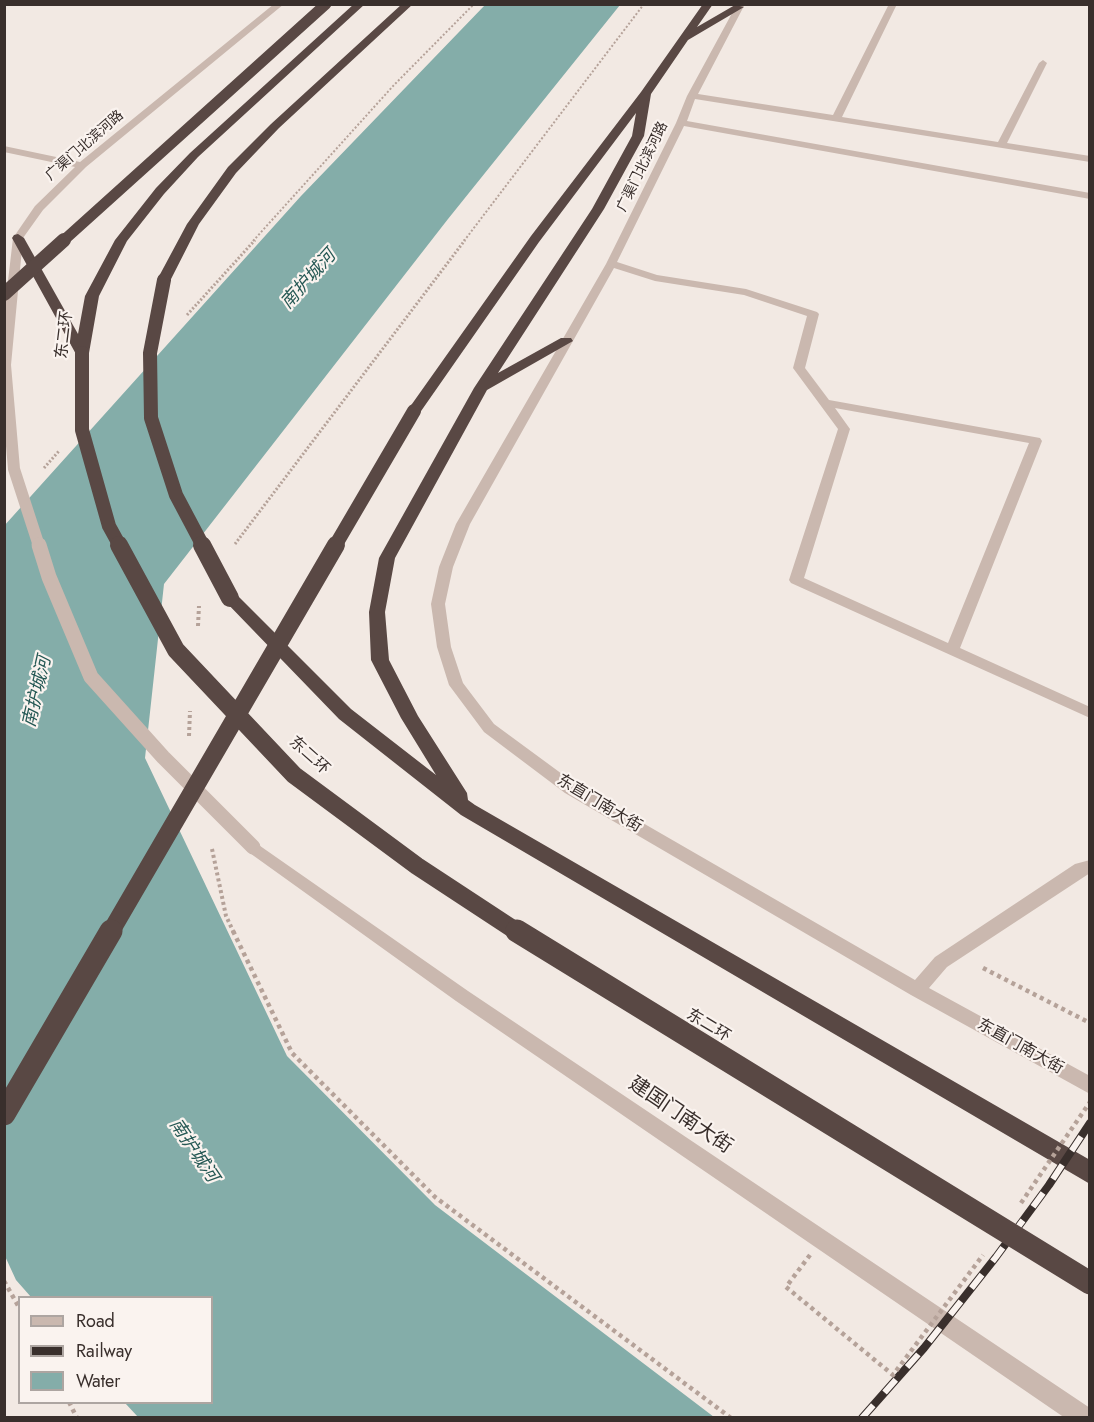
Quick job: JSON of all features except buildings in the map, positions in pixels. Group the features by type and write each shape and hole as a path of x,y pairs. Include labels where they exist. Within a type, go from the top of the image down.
{"highway":[{"path":"4,294 326,4"},
{"name":"东二环","path":"360,4 194,155 153,199 121,240 92,296 82,353 82,430 109,526 176,650 294,774 417,866 572,967 1089,1283"},
{"path":"408,4 275,126 232,170 193,224 164,280 150,352 151,417 176,495 230,598 345,714 468,810 1089,1173"},
{"path":"4,1114 414,411 535,239 645,94 708,4"},
{"path":"683,39 740,6"},
{"path":"468,810 410,717 380,660 377,612 387,558 481,388 598,209 638,136 645,94"},
{"path":"18,238 82,353"},
{"path":"481,388 566,341"}],"street":[{"name":"广渠门北滨河路","path":"5,366 6,335 18,238 39,208 82,165 280,4"},
{"path":"836,119 893,4"},
{"name":"广渠门北滨河路","path":"566,341 611,264 681,123 692,96 740,6"},
{"path":"1001,145 1043,63"},
{"path":"692,96 1089,159"},
{"path":"681,123 1089,196"},
{"path":"4,149 82,165"},
{"path":"611,264 655,278 746,292 813,314 799,369 844,429 796,580 1089,712"},
{"name":"东直门南大街","path":"566,341 463,524 446,567 438,604 444,647 456,685 489,729 571,789 917,990 1089,1086"},
{"name":"建国门南大街","path":"5,366 14,469 49,577 91,677 163,757 253,847 462,996 1085,1418"},
{"path":"825,403 1036,441 952,650"},
{"path":"917,990 941,962 1081,869 1089,866"}],"path":[{"path":"184,318 394,85 474,4"},
{"path":"37,475 62,449"},
{"path":"941,962 976,964 1089,1023"},
{"path":"1019,1206 1089,1102"},
{"path":"810,1256 786,1287 893,1375 984,1253"},
{"path":"4,1281 18,1306"},
{"path":"70,1404 77,1418"}],"water":[{"name":"南护城河","path":"485,5 620,5 448,219 164,584 145,758 287,1056 435,1205 714,1417 138,1417 126,1404 213,1404 213,1296 30,1296 16,1280 4,1254 4,526 301,196"}],"railway":[{"path":"862,1418 924,1348 996,1257 1049,1185 1090,1123"}]}
